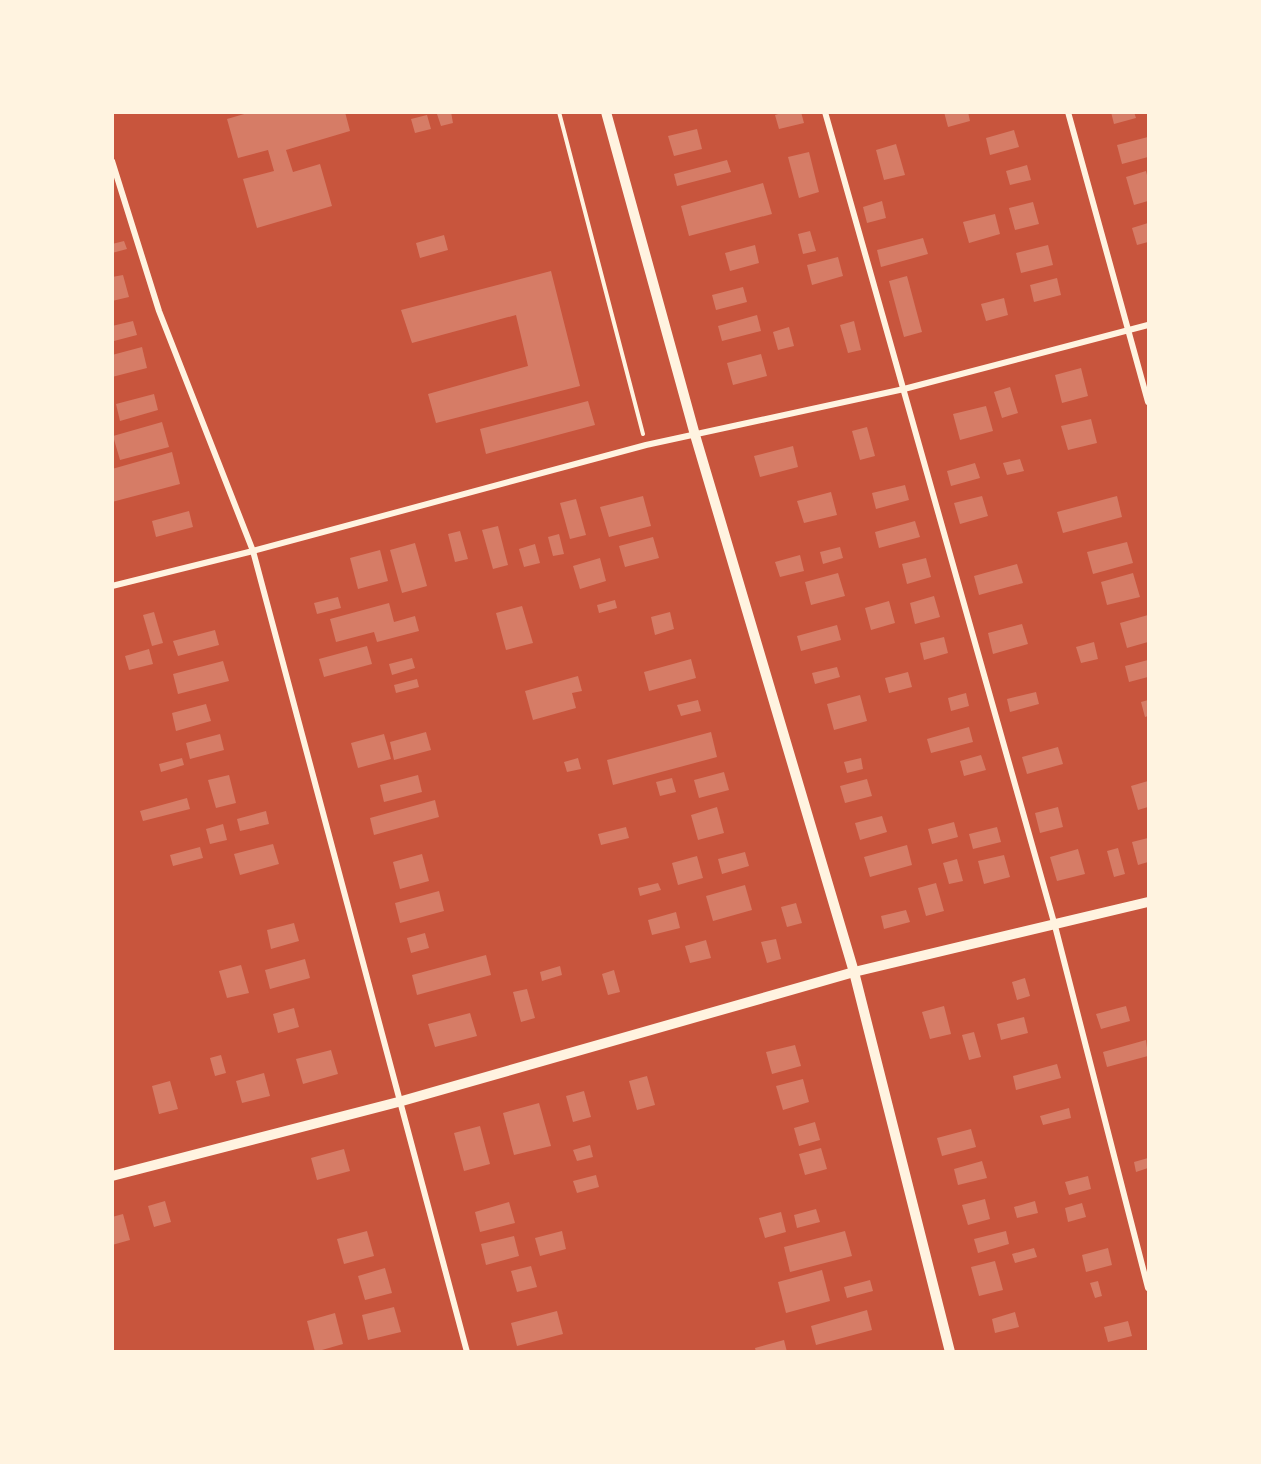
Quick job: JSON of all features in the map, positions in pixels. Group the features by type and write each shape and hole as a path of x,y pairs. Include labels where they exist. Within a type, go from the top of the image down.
{"street":[{"path":"606,112 695,435 854,972 950,1352"},
{"path":"825,112 1055,926 1149,1288"},
{"path":"1068,112 1149,402"},
{"path":"112,161 159,311 254,551 468,1352"},
{"path":"112,586 254,551 646,445 904,389 1149,325"},
{"path":"112,1176 402,1101 854,972 1149,902"}],"path":[{"path":"559,112 646,445"}],"building":[{"path":"251,112 345,112 350,131 286,150 293,172 320,164 332,206 257,228 243,179 274,171 268,150 238,158 227,119"},
{"path":"451,112 453,123 441,126 437,114"},
{"path":"785,112 801,112 804,123 779,129 775,115"},
{"path":"944,112 968,112 970,121 948,127"},
{"path":"1111,112 1134,112 1136,118 1114,124"},
{"path":"427,115 431,129 415,133 411,119"},
{"path":"697,129 702,149 674,156 668,136"},
{"path":"1014,130 1019,147 990,155 986,138"},
{"path":"1148,137 1148,157 1122,164 1117,145"},
{"path":"896,144 905,175 884,180 876,150"},
{"path":"809,152 819,192 799,198 788,157"},
{"path":"727,160 731,172 677,186 674,174"},
{"path":"1027,165 1031,180 1010,185 1006,171"},
{"path":"1146,171 1148,201 1134,205 1126,177"},
{"path":"763,183 772,214 689,236 681,206"},
{"path":"882,201 886,218 867,223 863,207"},
{"path":"1033,202 1039,224 1015,230 1009,208"},
{"path":"995,214 1000,234 969,243 963,222"},
{"path":"1148,223 1148,242 1137,245 1132,228"},
{"path":"810,231 816,251 803,254 798,234"},
{"path":"444,235 448,250 420,258 416,243"},
{"path":"923,238 928,254 881,267 877,250"},
{"path":"124,241 127,249 112,253 112,244"},
{"path":"755,245 759,263 730,271 725,253"},
{"path":"1048,245 1053,265 1021,273 1016,253"},
{"path":"838,257 843,276 812,285 807,265"},
{"path":"551,271 580,386 436,423 428,394 528,366 516,315 412,343 401,310"},
{"path":"123,275 129,297 112,301 112,277"},
{"path":"907,276 922,332 904,337 889,281"},
{"path":"1057,278 1061,295 1034,302 1030,285"},
{"path":"743,287 747,302 716,310 712,295"},
{"path":"1004,298 1008,315 986,321 981,304"},
{"path":"757,315 761,331 722,341 718,326"},
{"path":"133,321 137,335 114,341 112,326"},
{"path":"854,321 861,350 848,353 840,325"},
{"path":"789,327 794,346 778,350 773,332"},
{"path":"142,347 147,368 112,377 112,355"},
{"path":"761,354 767,376 733,385 727,363"},
{"path":"1081,368 1088,396 1062,403 1055,375"},
{"path":"1010,387 1018,413 1002,418 994,392"},
{"path":"154,394 158,410 120,421 116,404"},
{"path":"588,401 595,425 486,454 480,429"},
{"path":"986,406 993,431 960,440 953,414"},
{"path":"1091,419 1097,443 1068,450 1061,426"},
{"path":"162,422 169,447 120,460 113,436"},
{"path":"867,427 875,456 860,460 852,431"},
{"path":"793,446 798,467 760,477 754,456"},
{"path":"172,452 180,484 112,502 112,469"},
{"path":"1020,459 1024,471 1007,475 1003,463"},
{"path":"975,463 980,478 951,486 947,471"},
{"path":"905,485 909,500 876,509 872,493"},
{"path":"831,492 837,515 804,523 797,501"},
{"path":"643,496 651,526 609,537 600,507"},
{"path":"982,496 988,516 960,524 954,503"},
{"path":"1117,496 1122,517 1063,533 1057,512"},
{"path":"576,499 586,535 570,539 560,503"},
{"path":"189,511 193,527 156,537 152,521"},
{"path":"915,521 920,537 879,548 875,532"},
{"path":"498,526 508,565 493,569 482,530"},
{"path":"460,531 468,559 455,562 448,534"},
{"path":"559,534 564,554 553,556 548,537"},
{"path":"653,537 659,558 625,567 619,546"},
{"path":"1127,542 1133,563 1093,574 1087,552"},
{"path":"415,543 427,586 402,593 390,550"},
{"path":"535,544 540,563 524,567 519,549"},
{"path":"840,547 843,558 823,564 820,552"},
{"path":"380,550 388,581 358,589 350,558"},
{"path":"800,555 804,571 780,577 775,562"},
{"path":"600,558 606,581 580,589 573,566"},
{"path":"926,558 931,577 907,584 902,564"},
{"path":"1017,564 1023,583 979,595 974,576"},
{"path":"838,573 845,596 811,605 805,582"},
{"path":"1133,573 1140,597 1107,605 1101,582"},
{"path":"934,596 940,617 915,624 910,603"},
{"path":"338,597 341,608 317,614 314,603"},
{"path":"615,600 617,608 599,613 597,605"},
{"path":"889,601 895,623 871,630 865,608"},
{"path":"389,603 394,622 415,616 419,631 377,642 374,632 336,642 330,619"},
{"path":"522,606 533,643 506,650 496,613"},
{"path":"154,612 163,643 152,646 143,615"},
{"path":"670,612 674,629 655,635 651,617"},
{"path":"1148,615 1148,642 1127,648 1120,623"},
{"path":"1022,624 1028,644 993,654 988,633"},
{"path":"837,625 841,640 801,651 797,636"},
{"path":"215,630 219,645 178,656 173,641"},
{"path":"944,637 948,653 924,660 920,643"},
{"path":"1094,642 1098,659 1081,663 1076,647"},
{"path":"367,646 372,664 324,677 319,659"},
{"path":"149,649 153,664 129,670 125,656"},
{"path":"412,658 415,668 392,675 389,664"},
{"path":"691,659 696,678 649,691 644,672"},
{"path":"1148,660 1148,677 1129,682 1125,666"},
{"path":"223,661 229,681 178,694 173,674"},
{"path":"837,667 840,677 815,684 812,673"},
{"path":"908,672 912,687 889,693 885,678"},
{"path":"578,676 582,691 572,693 576,708 533,720 525,691"},
{"path":"417,679 419,687 396,693 394,685"},
{"path":"1036,692 1039,704 1010,712 1007,699"},
{"path":"966,693 969,706 951,711 948,698"},
{"path":"860,695 867,721 834,730 827,704"},
{"path":"698,700 701,711 681,716 677,705"},
{"path":"1148,700 1148,716 1145,717 1141,702"},
{"path":"206,704 211,721 176,731 172,713"},
{"path":"969,727 973,742 931,753 927,739"},
{"path":"426,732 431,750 394,760 390,742"},
{"path":"711,732 717,757 613,785 607,760"},
{"path":"220,734 224,750 190,759 186,743"},
{"path":"384,734 391,759 358,768 351,743"},
{"path":"1058,747 1063,764 1027,774 1022,757"},
{"path":"981,755 986,770 964,776 960,761"},
{"path":"182,758 184,765 161,772 159,764"},
{"path":"578,758 581,769 567,772 564,762"},
{"path":"861,758 863,769 847,773 844,762"},
{"path":"724,772 729,790 699,798 694,780"},
{"path":"229,775 236,803 216,808 208,780"},
{"path":"418,775 422,792 384,802 380,785"},
{"path":"672,778 676,792 660,796 656,782"},
{"path":"867,779 872,796 845,803 840,786"},
{"path":"1148,781 1148,807 1138,810 1131,786"},
{"path":"187,798 190,809 143,821 140,811"},
{"path":"435,800 439,817 374,835 370,818"},
{"path":"717,807 724,833 698,840 691,815"},
{"path":"1058,807 1063,827 1040,833 1035,813"},
{"path":"266,811 269,824 240,831 237,819"},
{"path":"882,816 887,832 860,840 855,823"},
{"path":"954,822 958,837 932,844 928,829"},
{"path":"223,824 227,840 210,844 206,829"},
{"path":"626,827 629,838 601,845 598,834"},
{"path":"997,827 1001,842 973,849 969,834"},
{"path":"1148,838 1148,862 1138,865 1132,842"},
{"path":"273,844 279,864 240,875 234,854"},
{"path":"907,845 912,865 870,877 864,857"},
{"path":"200,847 203,858 173,866 170,855"},
{"path":"1118,848 1125,874 1114,877 1107,851"},
{"path":"1078,849 1085,874 1057,881 1050,857"},
{"path":"745,852 749,866 722,874 718,859"},
{"path":"422,854 429,881 400,889 393,862"},
{"path":"1004,855 1010,877 984,884 978,861"},
{"path":"697,856 703,878 678,885 672,863"},
{"path":"957,859 963,881 949,884 943,863"},
{"path":"658,883 661,890 640,896 638,888"},
{"path":"936,883 944,911 926,916 918,888"},
{"path":"745,885 752,910 713,921 706,896"},
{"path":"439,891 444,911 400,923 395,903"},
{"path":"796,903 802,923 787,927 781,907"},
{"path":"906,910 910,922 884,929 881,916"},
{"path":"676,912 680,928 652,935 648,920"},
{"path":"294,923 299,941 271,949 267,930"},
{"path":"425,933 429,948 411,953 407,938"},
{"path":"776,939 781,959 767,963 761,942"},
{"path":"706,940 711,958 690,963 685,946"},
{"path":"486,955 491,975 417,995 412,975"},
{"path":"305,959 310,978 270,989 265,970"},
{"path":"241,965 249,993 227,998 219,971"},
{"path":"560,966 562,975 542,981 540,972"},
{"path":"614,970 620,992 608,995 602,974"},
{"path":"1025,978 1030,996 1017,1000 1012,982"},
{"path":"527,989 535,1018 521,1022 513,992"},
{"path":"944,1006 951,1034 930,1039 922,1012"},
{"path":"1126,1006 1130,1021 1101,1029 1096,1014"},
{"path":"294,1008 299,1027 278,1033 273,1014"},
{"path":"470,1013 477,1036 435,1047 428,1024"},
{"path":"1024,1017 1028,1033 1001,1040 997,1024"},
{"path":"974,1032 981,1057 969,1060 962,1035"},
{"path":"1146,1040 1148,1056 1107,1067 1103,1052"},
{"path":"795,1045 801,1066 772,1074 766,1052"},
{"path":"331,1050 338,1074 303,1084 296,1059"},
{"path":"221,1055 226,1073 215,1076 210,1058"},
{"path":"1057,1064 1061,1078 1016,1090 1013,1076"},
{"path":"264,1073 270,1096 242,1103 236,1081"},
{"path":"647,1076 655,1105 637,1110 629,1081"},
{"path":"803,1079 809,1102 783,1110 776,1086"},
{"path":"170,1081 178,1109 159,1114 152,1086"},
{"path":"584,1091 591,1117 573,1122 566,1096"},
{"path":"539,1103 551,1146 514,1155 503,1113"},
{"path":"1069,1108 1071,1118 1043,1125 1040,1116"},
{"path":"815,1122 820,1140 799,1146 794,1128"},
{"path":"480,1126 490,1164 464,1171 454,1133"},
{"path":"971,1129 976,1147 942,1156 937,1138"},
{"path":"590,1145 593,1157 577,1161 573,1150"},
{"path":"821,1148 827,1169 805,1175 799,1154"},
{"path":"344,1149 350,1171 317,1180 311,1158"},
{"path":"1148,1158 1148,1168 1136,1172 1134,1162"},
{"path":"982,1161 987,1178 958,1185 954,1169"},
{"path":"596,1175 599,1187 577,1193 573,1181"},
{"path":"1088,1176 1091,1189 1069,1195 1065,1182"},
{"path":"985,1199 990,1219 968,1225 962,1205"},
{"path":"165,1201 171,1222 154,1227 148,1206"},
{"path":"1035,1201 1038,1213 1017,1218 1014,1207"},
{"path":"509,1202 515,1223 480,1232 475,1212"},
{"path":"1082,1203 1086,1217 1068,1222 1065,1208"},
{"path":"816,1209 820,1222 797,1228 794,1215"},
{"path":"781,1212 786,1232 765,1238 759,1218"},
{"path":"123,1214 130,1240 112,1245 112,1217"},
{"path":"367,1231 374,1256 344,1264 337,1239"},
{"path":"562,1231 566,1249 540,1256 535,1238"},
{"path":"845,1231 852,1256 790,1272 784,1247"},
{"path":"1006,1231 1009,1244 978,1253 974,1239"},
{"path":"514,1236 519,1256 486,1265 481,1244"},
{"path":"1034,1248 1037,1257 1015,1263 1012,1254"},
{"path":"1108,1248 1112,1265 1086,1272 1082,1255"},
{"path":"995,1261 1003,1290 979,1296 971,1267"},
{"path":"531,1266 537,1287 517,1292 511,1271"},
{"path":"385,1268 392,1293 365,1300 358,1276"},
{"path":"822,1270 830,1301 786,1313 778,1282"},
{"path":"870,1280 873,1291 847,1298 844,1287"},
{"path":"1098,1281 1102,1296 1095,1298 1090,1283"},
{"path":"394,1307 401,1332 368,1340 362,1315"},
{"path":"867,1310 872,1330 816,1345 811,1326"},
{"path":"557,1311 563,1334 517,1346 511,1323"},
{"path":"1015,1312 1019,1327 995,1333 992,1319"},
{"path":"335,1313 343,1344 315,1352 307,1321"},
{"path":"1128,1321 1132,1336 1108,1342 1104,1327"},
{"path":"784,1340 787,1352 756,1352 755,1348"}]}
